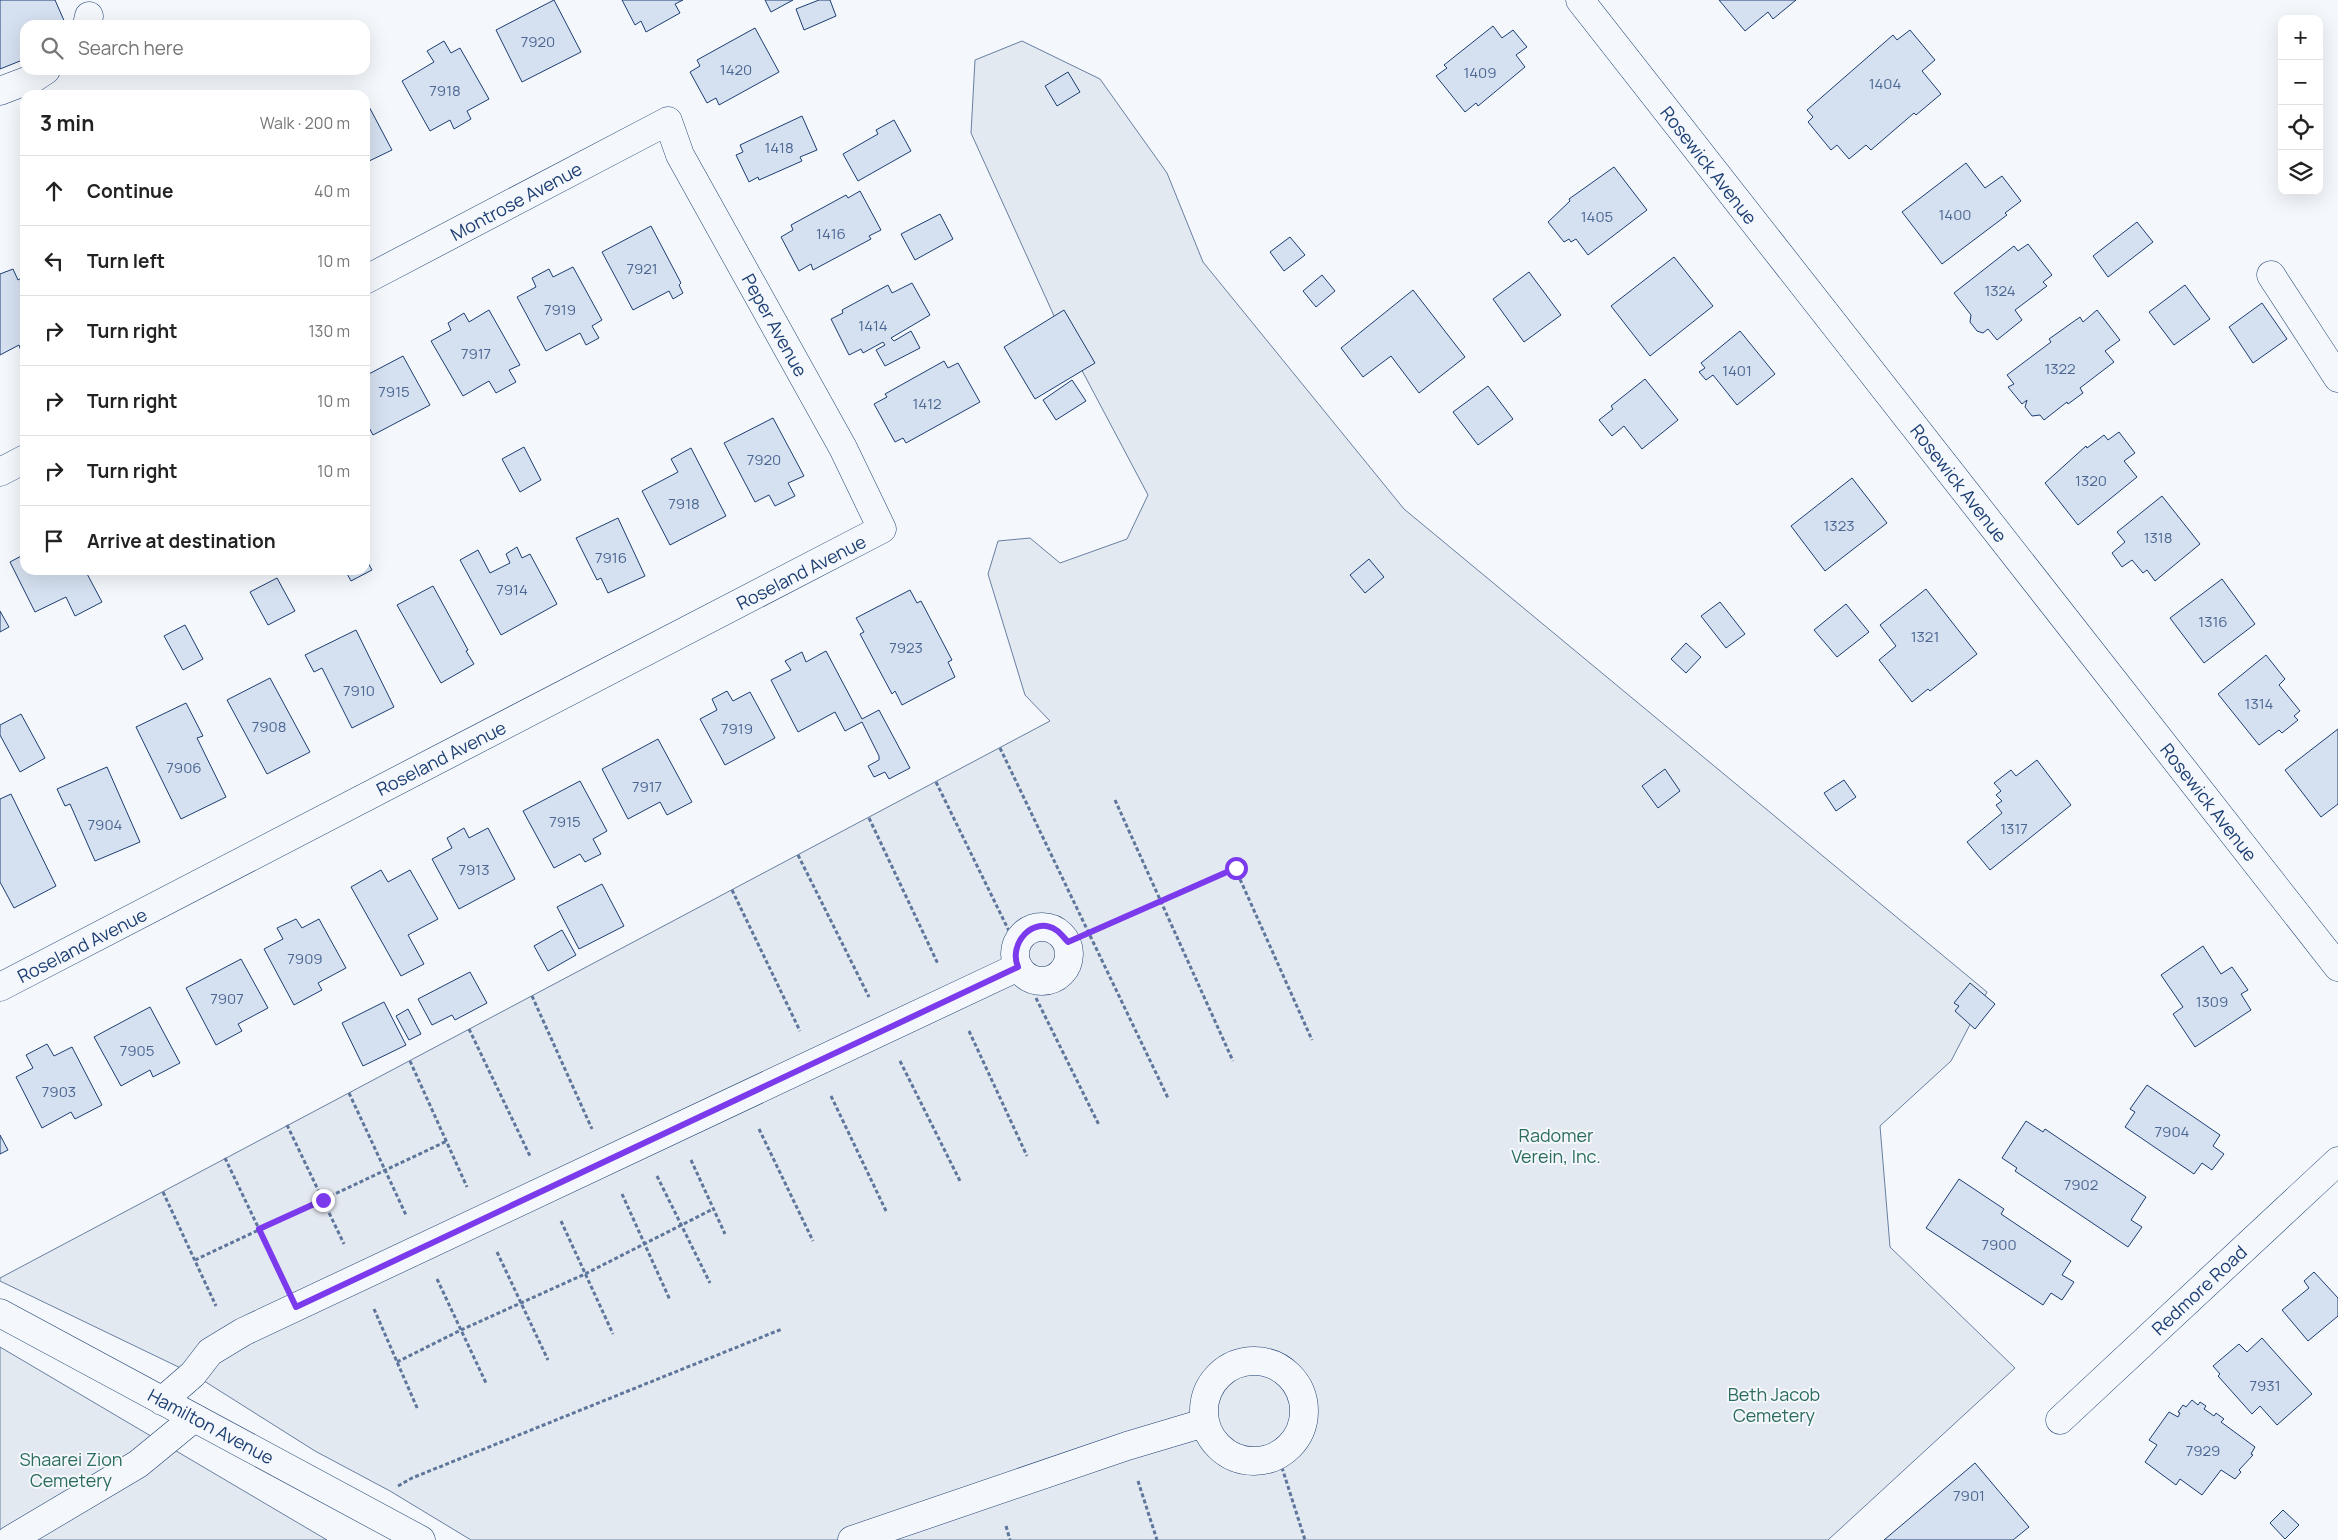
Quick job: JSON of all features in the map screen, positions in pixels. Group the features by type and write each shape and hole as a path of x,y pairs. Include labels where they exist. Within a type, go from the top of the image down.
{"street":[{"name":"Rosewick Avenue","path":"1580,0 2338,967"},
{"path":"0,91 38,75"},
{"name":"Montrose Avenue","path":"370,277 668,121"},
{"name":"Peper Avenue","path":"668,121 680,155 843,448 882,529"},
{"path":"2271,275 2338,378"},
{"path":"0,472 20,462"},
{"name":"Roseland Avenue","path":"0,987 882,529"},
{"path":"162,1401 193,1374 210,1352 231,1339 743,1096 1019,962 1028,930 1042,926 1079,937 1067,969 1052,981 1038,982 1019,962"},
{"name":"Redmore Road","path":"2060,1420 2338,1161"},
{"name":"Hamilton Avenue","path":"0,1313 421,1540"},
{"path":"1252,1360 1278,1366 1292,1377 1304,1399 1304,1425 1291,1447 1278,1455 1270,1460 1244,1461 1216,1445 1204,1423 1203,1408 1207,1391 1217,1376 1236,1364 1252,1360"},
{"path":"10,1540 138,1464 194,1418"},
{"path":"852,1540 1127,1446 1204,1423"}],"path":[{"path":"1000,748 1079,937 1168,1098"},
{"path":"936,782 1033,992 1099,1126"},
{"path":"1115,800 1233,1061"},
{"path":"1079,937 1236,868 1312,1040"},
{"path":"743,1096 813,1241"},
{"path":"676,1128 725,1234"},
{"path":"195,1260 447,1141"},
{"path":"642,1144 710,1283"},
{"path":"225,1158 296,1307"},
{"path":"163,1192 231,1339"},
{"path":"397,1362 461,1330 585,1274 713,1209"},
{"path":"375,1515 390,1491 412,1478 782,1329"},
{"path":"1127,1446 1157,1540"},
{"path":"1278,1455 1305,1540"}],"green space":[{"path":"1022,41 1100,79 1167,173 1203,262 1404,509 1987,992 1951,1061 1880,1126 1890,1247 2015,1368 1828,1540 471,1540 390,1491 315,1451 193,1374 0,1281 0,1278 1050,721 1025,695 988,574 998,541 1030,538 1060,563 1127,539 1148,495 1060,329 971,133 975,60"},
{"name":"Shaarei Zion Cemetery","path":"0,1347 327,1540 0,1540"}],"building":[{"path":"0,0 55,0 64,20 20,20 20,61 0,69"},
{"path":"554,0 581,52 522,82 496,30"},
{"path":"622,0 683,0 675,4 680,13 646,32 641,21 635,25"},
{"path":"765,0 793,0 771,12"},
{"path":"819,0 830,0 836,16 804,30 796,9"},
{"path":"1719,0 1796,0 1773,19 1768,12 1745,31"},
{"path":"1493,26 1502,38 1513,30 1527,47 1516,55 1525,67 1478,106 1476,103 1465,112 1436,76 1447,68 1444,65"},
{"path":"755,28 779,72 719,105 716,98 707,103 690,72 700,66 697,60"},
{"path":"1910,30 1935,60 1922,71 1941,94 1916,115 1914,113 1871,150 1866,145 1849,159 1837,145 1831,150 1808,122 1813,117 1807,110 1893,35 1897,40"},
{"path":"444,41 451,53 460,48 489,99 467,111 471,119 454,129 450,120 430,131 402,81 434,62 427,51"},
{"path":"1068,72 1080,92 1057,106 1045,86"},
{"path":"370,108 392,150 370,161"},
{"path":"802,116 817,150 800,157 802,161 759,180 758,177 749,182 736,155 743,152 740,145"},
{"path":"894,120 911,151 858,181 843,154 878,134 876,130"},
{"path":"1966,163 1985,188 2002,176 2021,201 2005,213 2007,215 1942,264 1902,212"},
{"path":"1614,167 1647,210 1588,255 1576,239 1571,242 1569,239 1564,242 1548,222 1570,201 1569,199"},
{"path":"860,191 881,230 869,236 871,239 813,270 811,264 799,271 781,237 793,230 791,225 846,195 848,198"},
{"path":"940,214 953,239 915,260 901,234"},
{"path":"2137,222 2153,242 2108,277 2093,256"},
{"path":"651,226 681,283 679,285 683,293 673,299 669,291 633,310 602,252"},
{"path":"1290,237 1305,255 1284,271 1270,252"},
{"path":"2028,244 2052,275 2043,282 2047,286 2015,310 2022,320 1997,340 1988,329 1983,333 1977,331 1970,322 1971,315 1954,293 2014,246 2018,251"},
{"path":"1674,257 1713,306 1650,356 1611,306"},
{"path":"573,267 602,320 592,326 599,338 586,345 580,333 546,351 517,297 536,287 532,278 549,269 553,277"},
{"path":"13,269 18,280 20,279 20,348 19,345 0,355 0,274"},
{"path":"1529,272 1561,315 1524,342 1493,299"},
{"path":"1322,275 1335,291 1316,307 1303,291"},
{"path":"912,283 930,315 891,338 894,341 911,331 920,348 885,366 876,350 885,345 883,342 863,353 861,349 849,355 831,319 843,313 842,310 888,285 892,293"},
{"path":"2185,285 2210,319 2174,345 2149,312"},
{"path":"1413,290 1465,357 1419,393 1391,356 1363,377 1341,348"},
{"path":"2262,303 2287,339 2253,363 2229,327"},
{"path":"489,310 520,365 509,370 516,382 496,393 489,381 463,396 431,341 451,330 448,323 464,313 469,322"},
{"path":"1064,310 1095,363 1035,399 1004,347"},
{"path":"2097,310 2120,340 2105,351 2114,362 2080,388 2083,393 2068,404 2067,402 2044,420 2040,415 2032,416 2025,407 2027,400 2022,404 2008,387 2014,384 2007,375 2051,342 2049,339 2080,317 2083,322"},
{"path":"1740,331 1775,374 1737,405 1713,375 1706,380 1699,372 1705,368 1701,363"},
{"path":"403,356 430,405 373,435 370,429 370,373"},
{"path":"944,361 948,368 958,363 980,402 906,443 903,438 895,442 874,404 887,397 885,394"},
{"path":"1645,379 1678,420 1642,449 1624,426 1612,436 1599,420 1613,409 1611,406"},
{"path":"1072,380 1086,401 1056,420 1043,400"},
{"path":"1488,386 1513,419 1478,445 1453,412"},
{"path":"773,418 804,476 788,483 795,496 775,506 769,495 755,502 724,443"},
{"path":"2119,432 2135,453 2124,461 2137,477 2078,525 2045,483 2086,446 2087,448 2104,435 2108,440"},
{"path":"524,447 541,480 520,492 502,459"},
{"path":"691,448 726,516 670,545 642,491 678,472 671,459"},
{"path":"1852,478 1887,523 1825,571 1791,526"},
{"path":"2162,496 2200,544 2155,581 2147,570 2143,573 2132,560 2122,567 2112,553 2125,542 2117,532"},
{"path":"618,518 645,576 608,593 601,578 597,580 576,538"},
{"path":"517,547 522,558 530,554 557,604 501,635 460,560 478,550 490,573 510,563 506,554"},
{"path":"20,557 20,575 88,575 102,602 75,616 66,597 35,612 10,562"},
{"path":"1369,559 1384,577 1365,593 1350,575"},
{"path":"348,575 362,575 351,581"},
{"path":"277,578 295,611 268,625 250,592"},
{"path":"2222,579 2255,624 2204,663 2170,618"},
{"path":"433,586 474,664 441,683 397,605"},
{"path":"1926,589 1977,654 1930,691 1928,689 1912,702 1879,660 1896,646 1880,625"},
{"path":"910,590 917,603 921,601 952,660 948,662 955,677 902,705 895,691 892,694 860,634 864,632 856,618"},
{"path":"1720,602 1745,634 1726,648 1701,616"},
{"path":"1846,604 1869,632 1837,657 1814,630"},
{"path":"0,611 9,627 0,632"},
{"path":"185,625 203,659 183,670 164,636"},
{"path":"356,630 394,707 352,728 322,668 314,672 305,655"},
{"path":"1686,643 1701,657 1686,673 1671,659"},
{"path":"826,651 862,719 879,710 910,768 889,779 885,772 874,777 868,766 879,760 879,756 862,722 845,731 835,712 798,732 771,680 791,670 785,661 802,652 806,662"},
{"path":"2266,655 2285,679 2279,685 2300,711 2294,716 2298,720 2282,733 2279,730 2259,745 2218,694"},
{"path":"270,678 310,752 267,774 227,700"},
{"path":"727,691 733,701 750,692 775,738 725,765 700,719 717,710 712,699"},
{"path":"186,703 203,736 197,738 226,797 181,819 136,727"},
{"path":"21,714 45,758 20,772 0,735 0,725"},
{"path":"2338,729 2338,804 2321,817 2285,770"},
{"path":"658,739 692,802 667,815 660,802 628,819 602,769"},
{"path":"2037,760 2071,805 1990,870 1967,842 2002,813 1996,805 2002,801 1996,795 2001,791 1994,783 2011,770 2016,776"},
{"path":"107,767 140,842 95,861 70,804 65,806 57,789"},
{"path":"1665,769 1680,791 1658,808 1642,786"},
{"path":"1844,780 1856,797 1836,811 1824,793"},
{"path":"580,781 607,831 593,839 601,854 585,862 580,854 554,868 523,811"},
{"path":"11,794 56,886 14,908 0,882 0,799"},
{"path":"464,828 469,838 488,828 515,879 459,909 432,859 452,848 447,838"},
{"path":"381,870 388,882 410,870 438,919 408,935 424,964 401,976 351,887"},
{"path":"602,884 624,926 579,949 557,907"},
{"path":"296,919 302,928 319,919 346,968 318,983 322,990 294,1005 264,949 283,939 277,928"},
{"path":"562,930 576,955 548,971 534,946"},
{"path":"2203,946 2221,974 2232,967 2248,990 2241,994 2251,1010 2195,1047 2173,1014 2183,1007 2161,975"},
{"path":"241,959 268,1008 238,1024 242,1031 216,1045 186,988"},
{"path":"470,972 487,1003 455,1020 452,1015 432,1025 418,999"},
{"path":"1970,983 1995,1004 1975,1029 1955,1011 1959,1006 1954,1003"},
{"path":"384,1002 406,1045 363,1066 342,1023"},
{"path":"150,1007 180,1063 153,1077 150,1070 121,1086 94,1037"},
{"path":"408,1009 421,1034 409,1040 396,1016"},
{"path":"47,1044 54,1056 72,1047 102,1105 75,1119 71,1112 42,1128 16,1077 33,1068 26,1055"},
{"path":"2147,1085 2220,1135 2213,1146 2224,1154 2212,1170 2202,1163 2194,1174 2125,1127 2135,1112 2130,1109"},
{"path":"2026,1121 2043,1132 2045,1129 2146,1197 2131,1220 2142,1227 2128,1247 2015,1171 2017,1168 2002,1158"},
{"path":"0,1135 8,1150 0,1154"},
{"path":"1959,1179 2004,1209 2001,1214 2071,1261 2062,1275 2074,1282 2062,1300 2051,1293 2043,1305 1926,1228"},
{"path":"2314,1272 2338,1298 2338,1316 2308,1341 2282,1310 2309,1288 2304,1281"},
{"path":"2262,1338 2312,1394 2277,1425 2260,1406 2252,1414 2218,1376 2220,1374 2213,1366 2239,1344 2247,1352"},
{"path":"2192,1400 2198,1405 2200,1402 2206,1406 2204,1409 2214,1416 2216,1413 2224,1419 2221,1422 2255,1447 2251,1454 2253,1455 2239,1470 2241,1472 2235,1479 2221,1470 2202,1495 2180,1479 2176,1485 2145,1462 2157,1445 2149,1440 2169,1412 2178,1417 2180,1413 2178,1412 2183,1405 2186,1407"},
{"path":"1975,1463 2029,1527 2013,1540 1884,1540"},
{"path":"2283,1510 2299,1525 2285,1539 2270,1523"}],"route":[{"path":"323,1200 259,1229 296,1307 1018,967 1015,960 1016,945 1028,930 1042,926 1056,930 1068,942 1236,868"}],"park label":[{"name":"Radomer Verein, Inc.","path":"1556,1145"},
{"name":"Beth Jacob Cemetery","path":"1774,1404"}]}
